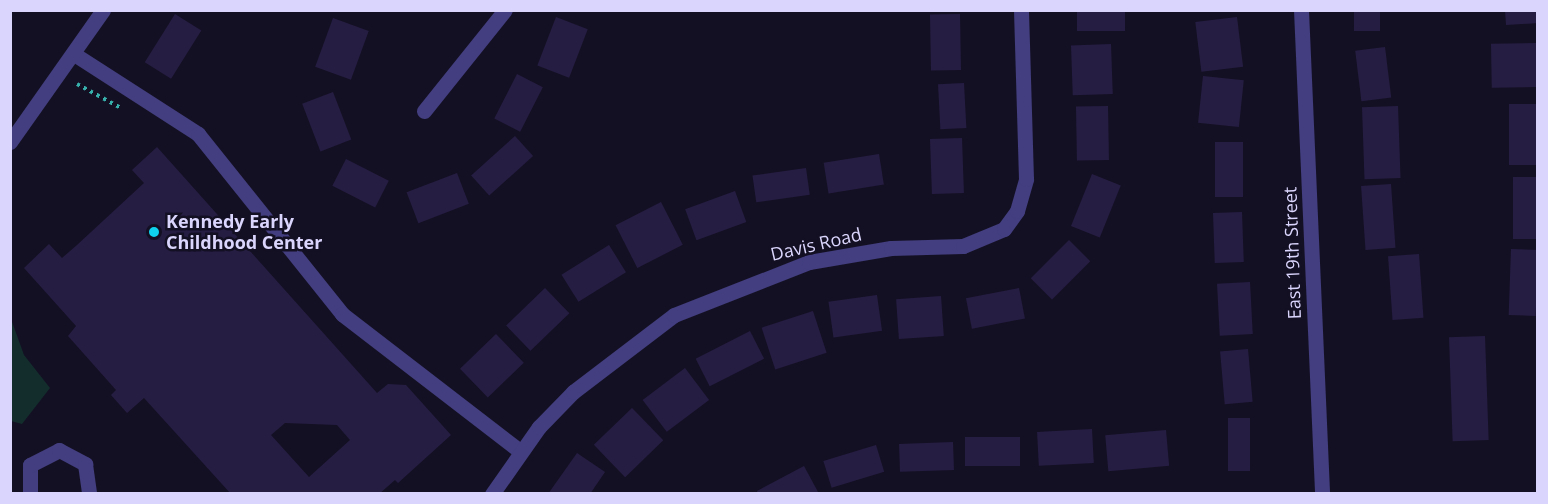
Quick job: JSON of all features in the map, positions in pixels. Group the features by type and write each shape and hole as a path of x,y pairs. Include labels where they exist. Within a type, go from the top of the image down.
{"street":[{"path":"10,142 103,10"},
{"path":"424,111 505,10"},
{"name":"Davis Road","path":"492,494 520,452 598,368 674,315 712,296 809,262 891,248 963,246 1004,229 1017,211 1026,179 1020,10"},
{"name":"East 19th Street","path":"1301,10 1322,494"},
{"path":"74,54 198,134 342,314 386,353 520,452"},
{"path":"30,494 30,465 59,450 85,464 88,494"}],"path":[{"path":"77,84 125,109"}],"green space":[{"path":"11,319 24,355 50,388 22,424 11,421"}],"building":[{"path":"1077,10 1125,10 1125,31 1077,31"},
{"path":"1354,10 1380,10 1380,31 1354,31"},
{"path":"1505,10 1538,10 1538,23 1506,25"},
{"path":"175,14 201,30 171,79 145,62"},
{"path":"960,14 961,70 931,71 930,15"},
{"path":"556,17 588,29 569,78 537,66"},
{"path":"1237,17 1243,67 1201,72 1195,22"},
{"path":"333,18 369,31 351,80 315,67"},
{"path":"1536,43 1537,87 1492,88 1491,44"},
{"path":"1111,44 1113,94 1073,95 1071,45"},
{"path":"1385,47 1391,98 1361,101 1355,51"},
{"path":"517,74 543,87 520,132 494,119"},
{"path":"1203,76 1244,80 1239,127 1198,123"},
{"path":"964,83 966,128 940,129 938,84"},
{"path":"333,92 351,140 320,151 302,104"},
{"path":"1509,104 1538,104 1538,165 1509,165"},
{"path":"1108,106 1109,160 1077,161 1076,107"},
{"path":"1398,106 1401,178 1365,179 1362,107"},
{"path":"515,136 533,156 489,196 471,175"},
{"path":"962,138 964,193 932,194 930,139"},
{"path":"1215,142 1243,142 1243,197 1215,197"},
{"path":"157,147 377,393 388,384 406,385 451,435 398,483 395,480 379,494 231,494 144,398 127,413 111,395 116,390 68,336 76,326 24,268 49,244 62,258 77,245 144,183 132,170","holes":["285,423 337,425 350,440 309,477 271,435"]},
{"path":"879,154 884,185 829,193 824,163"},
{"path":"346,159 389,181 375,208 332,186"},
{"path":"806,168 810,195 756,202 753,176"},
{"path":"457,173 469,204 418,223 407,192"},
{"path":"1092,174 1121,186 1100,238 1071,226"},
{"path":"1513,177 1538,177 1538,239 1513,239"},
{"path":"1391,184 1395,248 1366,250 1361,186"},
{"path":"735,191 746,222 696,240 685,209"},
{"path":"661,202 683,245 637,268 616,225"},
{"path":"1242,212 1244,262 1215,263 1213,213"},
{"path":"1069,240 1090,261 1052,299 1031,278"},
{"path":"609,245 626,272 578,302 562,275"},
{"path":"1511,249 1538,250 1536,316 1509,315"},
{"path":"1419,254 1423,318 1393,320 1388,256"},
{"path":"1250,282 1253,334 1220,336 1217,284"},
{"path":"545,288 569,313 530,351 506,326"},
{"path":"1019,288 1025,318 972,329 966,298"},
{"path":"877,295 882,331 833,337 828,302"},
{"path":"941,296 944,336 899,339 896,299"},
{"path":"813,311 827,353 775,370 762,328"},
{"path":"750,331 764,359 710,386 696,359"},
{"path":"496,334 524,363 488,398 460,369"},
{"path":"1485,336 1489,440 1453,441 1449,337"},
{"path":"1248,349 1253,402 1225,404 1220,351"},
{"path":"685,368 709,400 667,432 643,400"},
{"path":"632,408 663,440 625,477 594,445"},
{"path":"1228,418 1250,418 1250,471 1228,471"},
{"path":"1092,429 1094,463 1039,466 1037,432"},
{"path":"1166,430 1169,466 1108,471 1105,435"},
{"path":"965,437 1020,437 1020,466 965,466"},
{"path":"953,442 954,470 900,472 899,444"},
{"path":"876,445 884,472 832,488 823,461"},
{"path":"577,453 605,472 590,494 548,494"},
{"path":"804,466 818,492 758,494 757,491"}],"place":[{"name":"Kennedy Early Childhood Center","path":"154,232"}]}
